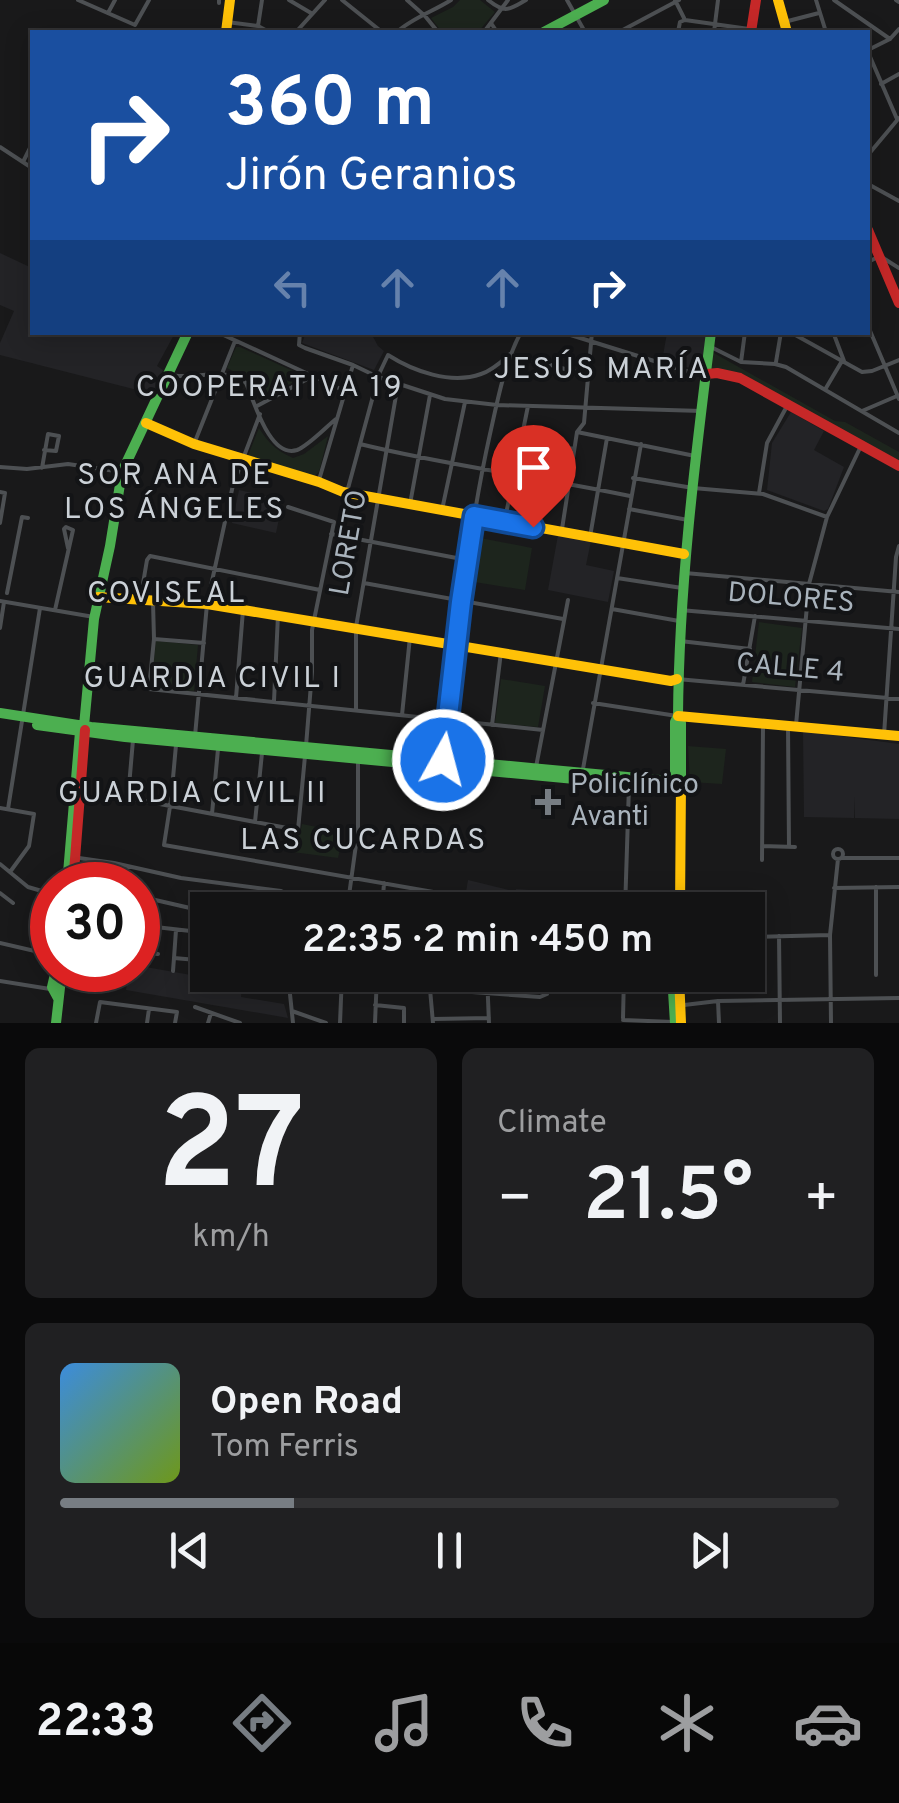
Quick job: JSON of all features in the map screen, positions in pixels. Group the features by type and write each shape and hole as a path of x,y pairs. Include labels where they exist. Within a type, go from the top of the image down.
{"main road":[{"path":"548,30 604,0"},
{"path":"751,30 756,0"},
{"path":"778,0 785,28"},
{"path":"223,1 226,28"},
{"path":"870,234 899,303"},
{"path":"72,862 87,670 122,472 187,335"},
{"path":"678,892 679,615 711,335"},
{"path":"707,374 740,378 899,466"},
{"path":"146,423 194,444 347,492 684,554"},
{"path":"98,597 207,604 678,679"},
{"path":"0,716 83,730 678,786"},
{"path":"678,716 810,732 899,736"},
{"path":"177,739 195,737 219,743"},
{"path":"55,992 58,998 56,1023"},
{"path":"676,992 678,1022"}],"street":[{"path":"78,0 135,26 150,0"},
{"path":"108,14 115,0"},
{"path":"258,26 262,0"},
{"path":"290,0 313,14"},
{"path":"298,30 325,0"},
{"path":"342,0 380,30"},
{"path":"407,0 427,14 437,30"},
{"path":"399,30 451,0"},
{"path":"488,0 500,10 526,0"},
{"path":"486,30 508,0"},
{"path":"567,0 584,30"},
{"path":"714,30 718,0"},
{"path":"816,0 825,30"},
{"path":"834,0 890,39"},
{"path":"623,30 676,1 685,20"},
{"path":"785,28 819,13"},
{"path":"678,30 680,22 685,20 745,30"},
{"path":"491,23 495,30"},
{"path":"226,28 258,26 265,30"},
{"path":"870,50 890,39 899,28"},
{"path":"870,56 898,119 870,152"},
{"path":"881,84 899,74"},
{"path":"0,147 30,167"},
{"path":"23,162 30,148"},
{"path":"870,185 899,202"},
{"path":"870,261 880,256 899,268"},
{"path":"862,411 898,398 870,331"},
{"path":"223,335 344,391"},
{"path":"300,335 299,344 378,377 465,402 702,411"},
{"path":"443,764 461,602 482,469 509,355 519,335"},
{"path":"570,335 707,374"},
{"path":"561,532 577,432 584,423 592,335"},
{"path":"741,362 745,335"},
{"path":"775,364 780,335"},
{"path":"795,335 862,372 872,372 899,360"},
{"path":"825,390 843,362 835,335"},
{"path":"194,444 234,341"},
{"path":"710,347 741,362 786,366 899,433"},
{"path":"347,492 378,377 388,356 450,377 481,374 509,355 589,375"},
{"path":"319,482 353,365"},
{"path":"168,375 234,375 243,379 272,441 288,450 298,450 336,418"},
{"path":"257,406 313,376"},
{"name":"LORETO","path":"356,710 356,628 398,384"},
{"path":"410,504 430,395"},
{"path":"442,510 465,402"},
{"path":"504,522 528,406"},
{"path":"759,493 767,442 787,406"},
{"path":"195,737 207,604 233,484 260,414"},
{"path":"577,432 696,456"},
{"path":"590,538 607,438"},
{"path":"521,439 574,448"},
{"path":"360,444 630,496"},
{"path":"582,777 641,444"},
{"path":"762,846 792,847 792,727 800,690 808,584 826,517 860,446"},
{"path":"42,468 44,450"},
{"path":"0,466 42,468 68,464 122,472"},
{"path":"634,478 759,493 826,517"},
{"path":"0,523 2,493"},
{"path":"133,734 127,796 130,799 298,830 314,622 334,522 288,507"},
{"path":"629,508 688,520"},
{"path":"7,593 8,570 22,516 28,518"},
{"path":"331,534 467,560"},
{"path":"884,735 899,546"},
{"path":"55,610 68,548"},
{"path":"140,602 150,556 320,590"},
{"path":"65,566 74,568"},
{"path":"683,573 896,592"},
{"path":"617,578 682,588"},
{"path":"364,583 563,619"},
{"path":"535,772 568,600"},
{"path":"0,628 2,602 94,617"},
{"path":"153,602 149,690 543,730"},
{"path":"8,809 40,608"},
{"name":"DOLORES","path":"612,609 899,629"},
{"path":"236,698 243,610"},
{"path":"274,701 278,616"},
{"path":"743,684 755,616"},
{"path":"402,715 410,637"},
{"path":"154,639 204,644"},
{"path":"678,641 750,649"},
{"path":"492,725 501,652"},
{"name":"CALLE 4","path":"678,679 899,699"},
{"path":"593,702 678,716"},
{"path":"762,860 763,724"},
{"path":"177,739 164,844 434,892"},
{"path":"212,814 219,743"},
{"path":"255,822 263,747"},
{"path":"349,892 358,830 358,756"},
{"path":"626,892 629,781"},
{"path":"0,808 34,814 29,846 10,872"},
{"path":"855,858 838,849 834,852 840,859 899,858"},
{"path":"72,858 100,862"},
{"path":"831,1023 830,935 840,859"},
{"path":"0,864 30,887"},
{"path":"160,873 283,892"},
{"path":"383,892 384,883"},
{"path":"834,888 899,886"},
{"path":"876,887 876,974"},
{"path":"0,893 13,903"},
{"path":"160,901 190,908"},
{"path":"160,928 190,931"},
{"path":"173,971 176,930"},
{"path":"765,936 830,935"},
{"path":"779,936 780,1023"},
{"path":"0,943 30,950"},
{"path":"174,958 190,959"},
{"path":"0,980 47,988 58,998"},
{"path":"290,992 293,1023"},
{"path":"340,992 340,1023"},
{"path":"375,1023 376,992"},
{"path":"430,992 433,1021 489,1021 487,992 544,997 547,992"},
{"path":"623,992 622,1022 678,1022"},
{"path":"676,1005 899,998"},
{"path":"718,1001 719,1023"},
{"path":"96,1023 100,1002 177,1012 175,1023"},
{"path":"376,1005 404,1008 404,1023"},
{"path":"195,1007 240,1023"},
{"path":"147,1023 149,1009"},
{"path":"292,1011 326,1023"},
{"path":"208,1023 211,1012"}],"shaded area":[{"path":"460,0 480,0 495,12 480,30 440,30 431,18"},
{"path":"0,253 30,267 30,335 174,335 157,366 163,370 153,394 0,355 0,343 14,311 0,305"},
{"path":"305,335 372,335 384,351 374,370 302,343"},
{"path":"667,335 707,335 702,371 662,361"},
{"path":"236,347 304,376 260,401 255,383 227,368"},
{"path":"712,352 899,452 899,463 740,373 710,369"},
{"path":"791,412 824,431 814,450 844,467 824,511 767,490 772,443"},
{"path":"259,428 273,446 293,458 328,436 319,472 314,476 247,458"},
{"path":"239,490 283,500 276,533 232,523"},
{"path":"558,535 591,541 586,565 614,571 608,602 548,590"},
{"path":"475,537 532,548 525,590 468,581"},
{"path":"759,622 802,628 795,687 752,682"},
{"path":"156,641 198,645 194,691 151,687"},
{"path":"501,679 545,686 538,727 495,723"},
{"path":"803,731 899,744 899,819 855,818 854,796 854,818 804,817"},
{"path":"688,746 726,749 722,784 690,782"},
{"path":"302,824 343,835 338,858 285,851 288,832 300,833"},
{"path":"468,880 509,890 508,892 466,892"},
{"path":"160,970 190,975 190,992 241,992 241,997 284,1004 288,1018 138,992 160,992"}],"traffic: fast":[{"path":"548,30 604,0"},
{"path":"69,862 94,619 122,472 187,335"},
{"path":"681,782 681,620 711,335"},
{"path":"0,713 91,727 681,782"},
{"path":"675,782 678,716"},
{"path":"37,725 125,737 681,789"},
{"path":"55,992 58,998"},
{"path":"56,1023 60,992"},
{"path":"673,992 675,1023"}],"traffic: slow":[{"path":"226,30 230,0"},
{"path":"778,0 786,30"},
{"path":"146,423 194,444 343,492 684,554"},
{"path":"98,597 207,604 677,679"},
{"path":"678,716 899,736"},
{"path":"680,892 681,782"},
{"path":"680,992 681,1023"}],"traffic: jam":[{"path":"751,30 756,0"},
{"path":"870,235 899,303"},
{"path":"707,374 740,378 899,466"},
{"path":"75,862 85,730"}],"place":[{"name":"Policlínico Avanti","path":"548,802"}],"district":[{"name":"JESÚS MARÍA","path":"602,370"},
{"name":"COOPERATIVA 19","path":"270,388"},
{"name":"SOR ANA DE LOS ÁNGELES","path":"175,493"},
{"name":"COVISEAL","path":"167,594"},
{"name":"GUARDIA CIVIL I","path":"213,679"},
{"name":"GUARDIA CIVIL II","path":"193,794"},
{"name":"LAS CUCARDAS","path":"364,841"}],"route":[{"path":"443,760 474,516 533,527"}]}
